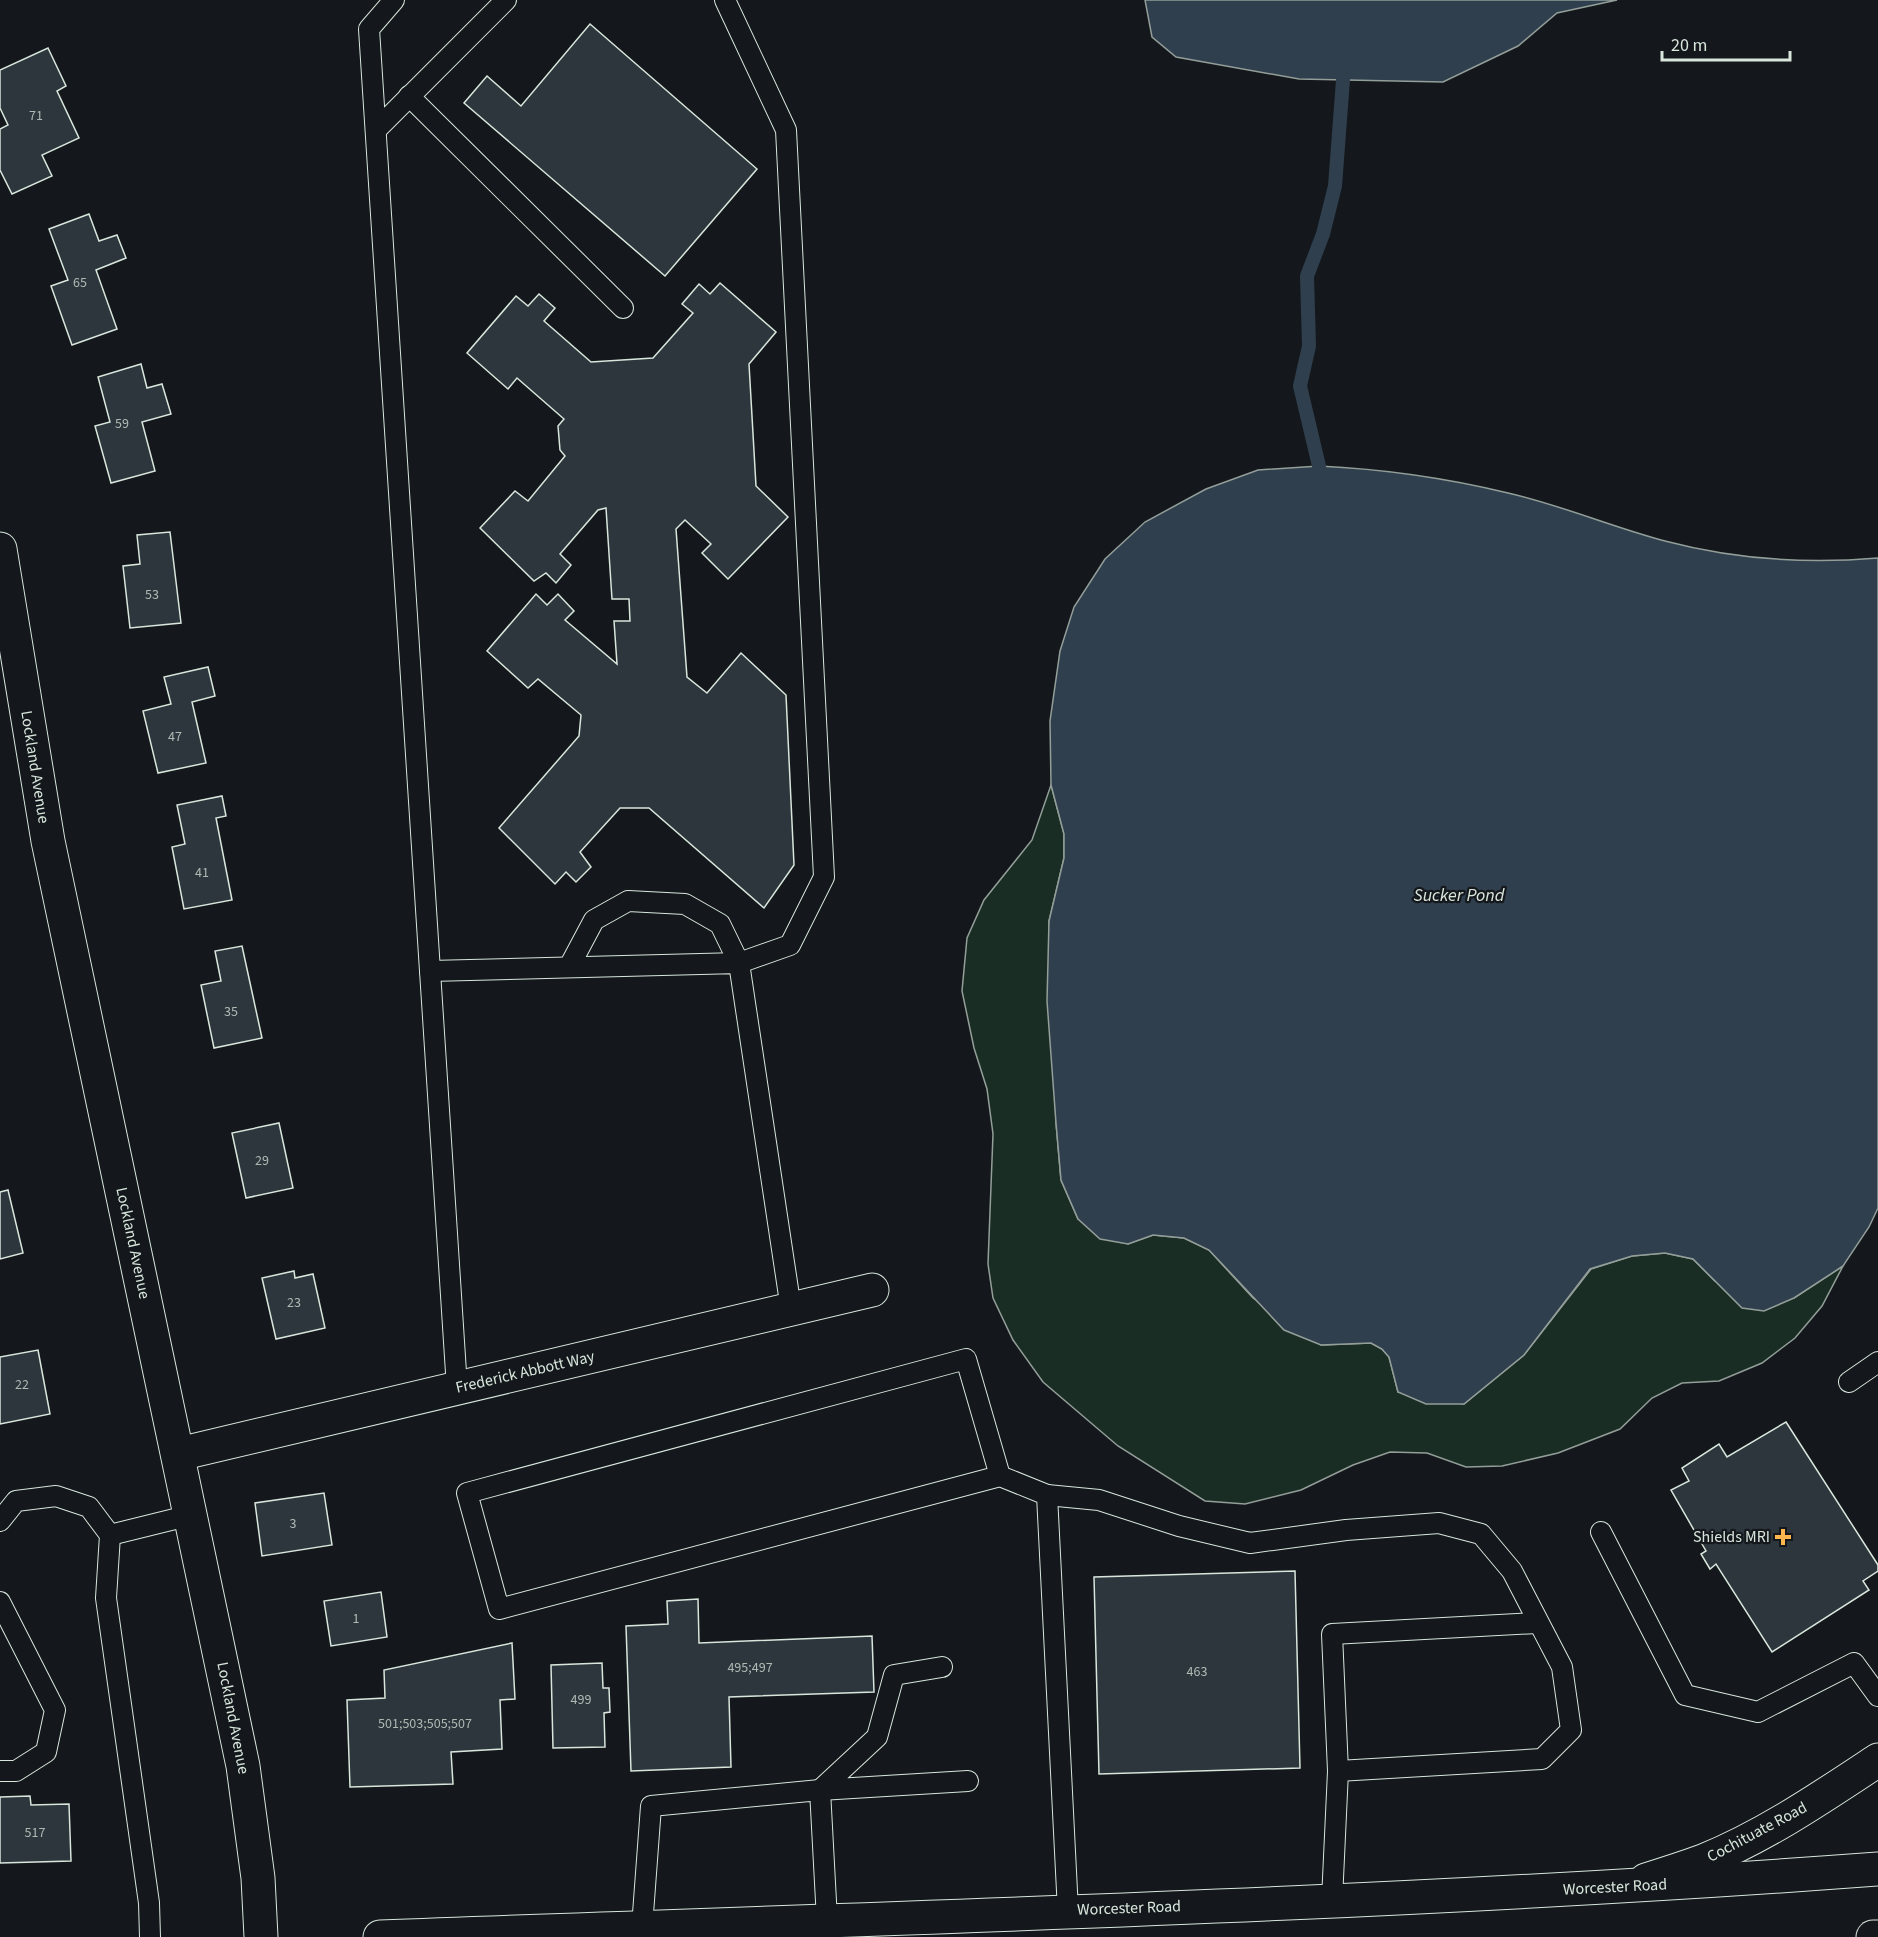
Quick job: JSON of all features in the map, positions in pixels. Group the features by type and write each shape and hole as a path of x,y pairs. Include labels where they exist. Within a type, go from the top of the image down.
{"main road":[{"name":"Lockland Avenue","path":"0,549 48,841 243,1766 258,1878 261,1937"},
{"name":"Frederick Abbott Way","path":"178,1454 872,1290"},
{"name":"Cochituate Road","path":"1628,1887 1704,1860 1759,1833 1820,1798 1878,1760"},
{"name":"Worcester Road","path":"380,1937 1628,1887 1878,1869"},
{"path":"1873,1937 1878,1937"}],"lane":[{"path":"394,0 369,29 457,1388"},
{"path":"376,130 506,0"},
{"path":"430,971 739,963 790,945 824,877 786,130 725,0"},
{"path":"409,96 623,308"},
{"path":"569,967 594,920 628,901 686,904 720,924 739,963 790,1309"},
{"path":"1000,1476 966,1359 467,1493 499,1609 1000,1476 1047,1495 1100,1500 1179,1526 1250,1543 1346,1530 1439,1523 1481,1534 1512,1571 1537,1623 1562,1667 1571,1730 1542,1759 1338,1771"},
{"path":"1849,1382 1878,1362"},
{"path":"1047,1495 1068,1911"},
{"path":"0,1521 16,1501 56,1496 89,1507 110,1535 106,1598 149,1903 150,1937"},
{"path":"110,1535 191,1515"},
{"path":"1600,1532 1684,1695 1758,1712 1854,1663 1878,1696"},
{"path":"0,1602 55,1710 46,1752 16,1771 0,1772"},
{"path":"1332,1900 1338,1771 1332,1634 1537,1623"},
{"path":"820,1790 877,1737 894,1675 942,1667"},
{"path":"642,1927 651,1806 820,1790 969,1781"},
{"path":"820,1790 827,1920"}],"green space":[{"path":"1051,785 1064,834 1064,858 1049,921 1056,1123 1061,1180 1078,1219 1128,1244 1153,1235 1184,1238 1209,1250 1253,1298 1321,1345 1371,1343 1382,1349 1389,1357 1398,1392 1464,1404 1524,1355 1591,1269 1632,1256 1665,1253 1693,1259 1715,1281 1794,1298 1843,1266 1822,1306 1795,1338 1762,1363 1719,1381 1682,1383 1652,1398 1620,1429 1558,1453 1502,1466 1466,1467 1427,1453 1390,1452 1353,1465 1301,1490 1245,1504 1205,1501 1118,1446 1043,1382 1013,1340 993,1298 988,1264 993,1134 987,1089 974,1048 962,991 967,938 984,900 1032,840"}],"water":[{"path":"1145,0 1617,0 1557,13 1518,46 1443,82 1299,79 1176,57 1152,37"},
{"name":"Sucker Pond","path":"1319,466 1391,472 1485,488 1528,498 1665,541 1717,552 1798,560 1878,558 1878,1208 1869,1227 1843,1266 1794,1298 1764,1311 1742,1308 1693,1259 1665,1253 1632,1256 1590,1269 1524,1355 1464,1404 1426,1404 1398,1392 1389,1357 1382,1349 1371,1343 1321,1345 1284,1330 1209,1250 1184,1238 1153,1235 1128,1244 1100,1239 1078,1219 1061,1180 1047,1001 1049,921 1064,858 1064,834 1051,785 1050,721 1060,651 1074,607 1105,559 1145,522 1206,489 1258,470"}],"building":[{"path":"590,24 757,169 665,276 464,103 487,76 521,106"},
{"path":"48,48 66,86 57,91 79,138 42,155 52,176 12,194 0,170 0,129 8,125 0,108 0,70"},
{"path":"89,214 99,241 117,235 126,258 96,270 117,329 72,345 51,286 68,280 49,229"},
{"path":"720,283 776,332 749,364 756,486 788,517 728,579 702,553 711,544 685,520 676,529 687,677 707,693 741,653 786,695 794,865 764,908 649,808 620,808 580,852 591,867 576,882 566,872 555,884 499,828 579,736 581,715 538,679 528,688 487,651 536,594 547,605 558,594 574,611 565,620 617,664 614,621 630,621 629,599 612,599 606,508 598,510 560,554 571,565 556,583 546,573 534,581 480,528 515,491 528,501 565,456 560,450 558,426 564,419 517,378 508,389 467,353 516,296 528,306 539,294 555,308 544,321 591,362 653,358 693,313 682,304 699,284 710,294"},
{"path":"141,364 147,388 162,384 171,414 142,422 155,471 111,483 95,426 110,422 98,377"},
{"path":"170,532 181,623 130,628 123,566 140,564 137,535"},
{"path":"208,667 215,696 192,702 206,763 158,773 143,711 171,704 164,677"},
{"path":"222,796 226,816 216,818 232,900 184,909 172,847 185,844 177,805"},
{"path":"242,946 262,1038 214,1048 201,985 221,981 215,951"},
{"path":"279,1123 293,1188 246,1198 232,1133"},
{"path":"8,1190 23,1253 0,1259 0,1192"},
{"path":"294,1271 295,1278 313,1274 325,1328 276,1339 262,1278"},
{"path":"38,1350 50,1414 0,1424 0,1357"},
{"path":"1786,1422 1878,1565 1878,1571 1863,1581 1869,1590 1772,1652 1716,1564 1710,1569 1701,1554 1706,1551 1671,1490 1689,1481 1682,1468 1719,1444 1727,1457"},
{"path":"324,1493 332,1545 262,1556 255,1503"},
{"path":"1295,1571 1300,1768 1099,1774 1094,1577"},
{"path":"381,1592 387,1637 331,1646 324,1601"},
{"path":"698,1599 699,1643 872,1636 874,1692 729,1697 731,1767 631,1771 626,1626 668,1624 667,1601"},
{"path":"512,1643 515,1699 500,1700 502,1749 451,1752 453,1784 350,1787 347,1700 385,1698 384,1670"},
{"path":"602,1663 603,1688 609,1688 610,1712 604,1713 605,1747 553,1748 551,1665"},
{"path":"30,1796 31,1805 69,1804 71,1861 0,1863 0,1797"}],"waterway":[{"path":"1319,466 1300,386 1309,346 1307,276 1323,234 1335,186 1343,80"}],"place":[{"name":"Shields MRI","path":"1783,1537"}]}
